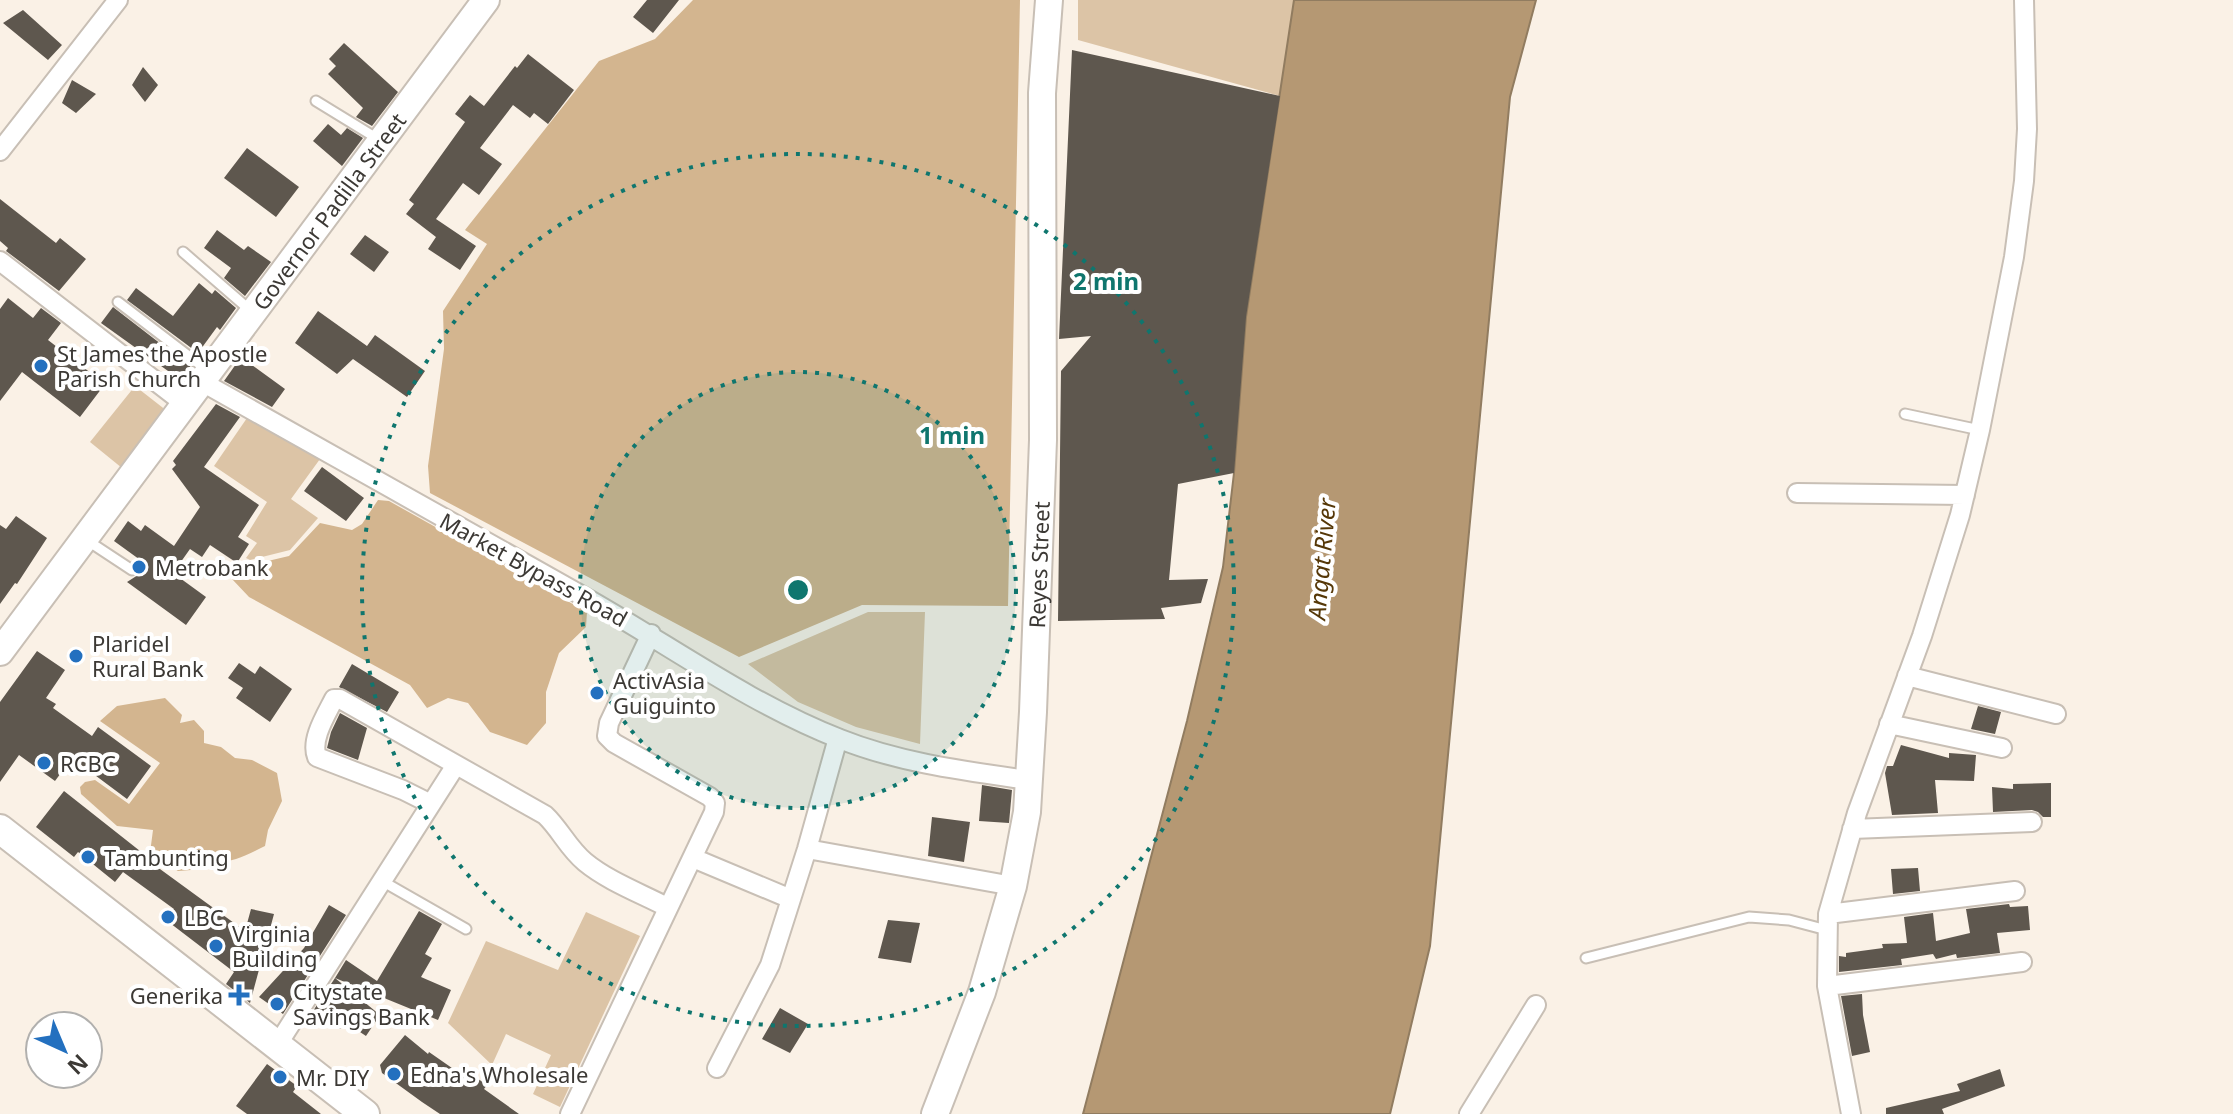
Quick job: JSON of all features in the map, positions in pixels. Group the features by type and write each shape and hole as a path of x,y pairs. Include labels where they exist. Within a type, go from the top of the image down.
{"main road":[{"path":"0,829 365,1114"}],"street":[{"path":"0,151 118,0"},
{"name":"Governor Padilla Street","path":"0,652 486,0"},
{"name":"Reyes Street","path":"935,1114 982,992 1013,886 1027,812 1043,440 1042,93 1049,0"},
{"path":"1851,1114 1827,986 1827,922 1852,829 1907,676 1965,495 1980,430 2014,257 2024,181 2027,129 2024,0"},
{"path":"0,261 185,404"},
{"name":"Market Bypass Road","path":"205,377 651,634 609,723 607,736 614,743 710,797 715,803 714,812 570,1114"},
{"path":"1797,493 1965,495"},
{"path":"651,634 746,694 838,738 948,769 1028,780"},
{"path":"1907,676 2056,714"},
{"path":"431,804 317,757 315,741 334,699 340,699 545,815 558,826 569,847 585,862 609,878 667,907"},
{"path":"1889,724 2002,748"},
{"path":"717,1068 770,965 838,738"},
{"path":"276,1047 456,765"},
{"path":"1852,829 2032,822"},
{"path":"807,849 1013,886"},
{"path":"693,858 791,899"},
{"path":"1827,922 2015,891"},
{"path":"1827,986 2022,962"},
{"path":"1469,1114 1536,1005"}],"lane":[{"path":"316,101 381,141"},
{"path":"183,252 253,313"},
{"path":"118,302 205,377"},
{"path":"1905,414 1980,430"},
{"path":"85,538 132,570"},
{"path":"382,881 466,929"},
{"path":"1586,958 1749,917 1827,922"}],"shaded area":[{"path":"693,0 1020,0 1008,606 862,605 739,657 430,493 428,466 444,349 443,311 487,244 465,230 599,61 655,39"},
{"path":"1078,0 1294,0 1280,96 1078,40"},
{"path":"135,386 167,411 122,468 90,442"},
{"path":"247,418 320,459 291,499 318,518 290,550 250,560 246,558 257,543 246,536 267,502 214,466"},
{"path":"378,500 389,501 587,612 586,627 559,653 546,692 546,723 527,745 490,732 468,703 448,698 427,708 410,685 249,597 232,579 251,565 289,556 320,523 352,530 362,524"},
{"path":"868,612 925,612 920,744 856,727 798,702 748,664"},
{"path":"165,698 182,715 180,723 194,720 204,731 204,743 221,747 235,758 252,760 277,773 282,801 268,830 265,846 231,860 215,862 195,859 191,870 178,871 150,853 153,830 117,826 81,794 80,787 85,782 95,780 129,804 160,763 100,721 117,706"},
{"path":"586,912 640,936 560,1107 533,1094 551,1055 506,1034 492,1065 448,1023 486,941 558,970"}],"water":[{"name":"Angat River","path":"1294,0 1536,0 1510,97 1430,946 1390,1114 1083,1114 1187,721 1223,567 1246,317"}],"building":[{"path":"647,0 679,0 653,33 633,17"},
{"path":"23,10 62,45 48,60 3,23"},
{"path":"344,43 398,92 372,126 356,117 363,108 328,74 336,66 329,59"},
{"path":"1072,50 1280,96 1246,317 1234,473 1178,484 1169,580 1208,579 1201,603 1161,608 1165,619 1058,621 1061,371 1091,336 1059,339"},
{"path":"528,54 574,90 548,124 534,113 530,118 513,105 480,148 502,164 479,195 463,183 436,219 476,246 460,270 428,249 436,237 406,214 414,204 409,200 465,122 455,114 470,95 484,106"},
{"path":"143,67 158,85 145,102 132,85"},
{"path":"72,80 96,94 76,113 62,103"},
{"path":"328,124 341,135 347,128 363,138 342,166 313,141"},
{"path":"247,148 299,187 276,217 224,178"},
{"path":"0,199 56,243 60,238 86,259 59,291 6,251 8,248 0,241"},
{"path":"217,230 244,250 248,246 271,262 245,296 224,278 231,268 204,248"},
{"path":"365,235 389,252 374,272 350,254"},
{"path":"199,283 212,294 215,290 236,308 198,353 127,300 136,288 173,316"},
{"name":"St James the Apostle Parish Church","path":"8,298 33,318 41,308 61,323 48,340 105,384 80,417 22,372 0,401 0,309"},
{"path":"113,307 192,368 182,381 101,323"},
{"path":"318,311 367,346 375,335 425,371 407,397 353,359 337,374 295,343"},
{"path":"241,357 285,389 272,407 224,381"},
{"path":"216,404 240,417 204,467 259,505 238,537 249,544 237,563 210,545 202,557 190,549 173,573 206,597 186,625 127,582 138,575 143,562 114,541 128,521 141,531 145,525 174,546 200,507 172,469 176,465 173,461"},
{"path":"322,467 364,498 346,521 304,491"},
{"path":"16,516 47,538 0,604 0,525 6,529"},
{"path":"37,651 65,670 46,698 56,704 53,708 92,736 98,727 151,766 127,799 72,758 55,781 19,755 0,782 0,702"},
{"path":"239,663 255,674 260,666 292,689 270,722 236,698 243,688 228,678"},
{"path":"352,664 399,692 387,712 339,687"},
{"path":"1978,706 2001,712 1995,734 1971,729"},
{"path":"340,713 367,728 358,760 327,748"},
{"path":"1901,745 1949,758 1949,753 1976,755 1974,781 1935,780 1938,813 1892,815 1885,773 1887,766 1893,766"},
{"path":"2051,783 2051,817 2043,817 2032,810 1993,812 1992,787 2013,789 2013,784"},
{"path":"982,785 1012,790 1009,823 979,821"},
{"path":"64,791 140,851 138,853 245,931 251,909 274,914 250,1003 226,984 234,972 166,920 174,909 123,872 115,882 78,852 74,857 36,827"},
{"path":"932,817 970,822 964,862 928,856"},
{"path":"1918,868 1920,891 1893,894 1891,869"},
{"path":"2009,904 2010,907 2028,906 2030,930 1997,933 2000,953 1957,958 1956,954 1936,959 1933,954 1901,959 1902,965 1839,972 1839,956 1846,957 1846,953 1883,948 1882,944 1907,943 1904,917 1933,913 1936,941 1970,933 1966,909"},
{"path":"329,905 346,915 283,1014 259,997 304,948"},
{"path":"419,911 442,924 425,954 432,958 421,977 451,990 438,1020 335,978 346,960 377,981"},
{"path":"888,920 920,923 911,963 878,958"},
{"path":"335,978 380,1015 366,1036 345,1022 340,1029 313,1011"},
{"path":"1862,994 1870,1052 1852,1056 1841,996"},
{"path":"780,1008 808,1024 790,1053 762,1039"},
{"path":"405,1035 462,1075 465,1070 487,1085 484,1089 519,1114 440,1114 422,1102 382,1073 380,1065"},
{"path":"267,1064 297,1086 293,1092 321,1114 247,1114 236,1106"},
{"path":"2000,1069 2005,1086 1942,1109 1944,1114 1886,1114 1886,1108 1960,1091 1957,1084"}],"place":[{"name":"St James the Apostle Parish Church","path":"41,366"},
{"name":"Metrobank","path":"139,567"},
{"name":"Plaridel Rural Bank","path":"76,656"},
{"name":"ActivAsia Guiguinto","path":"597,693"},
{"name":"RCBC","path":"44,763"},
{"name":"Tambunting","path":"88,857"},
{"name":"LBC","path":"168,917"},
{"name":"Virginia Building","path":"216,946"},
{"name":"Generika","path":"239,995"},
{"name":"Citystate Savings Bank","path":"277,1004"},
{"name":"Edna's Wholesale","path":"394,1074"},
{"name":"Mr. DIY","path":"280,1077"}]}
